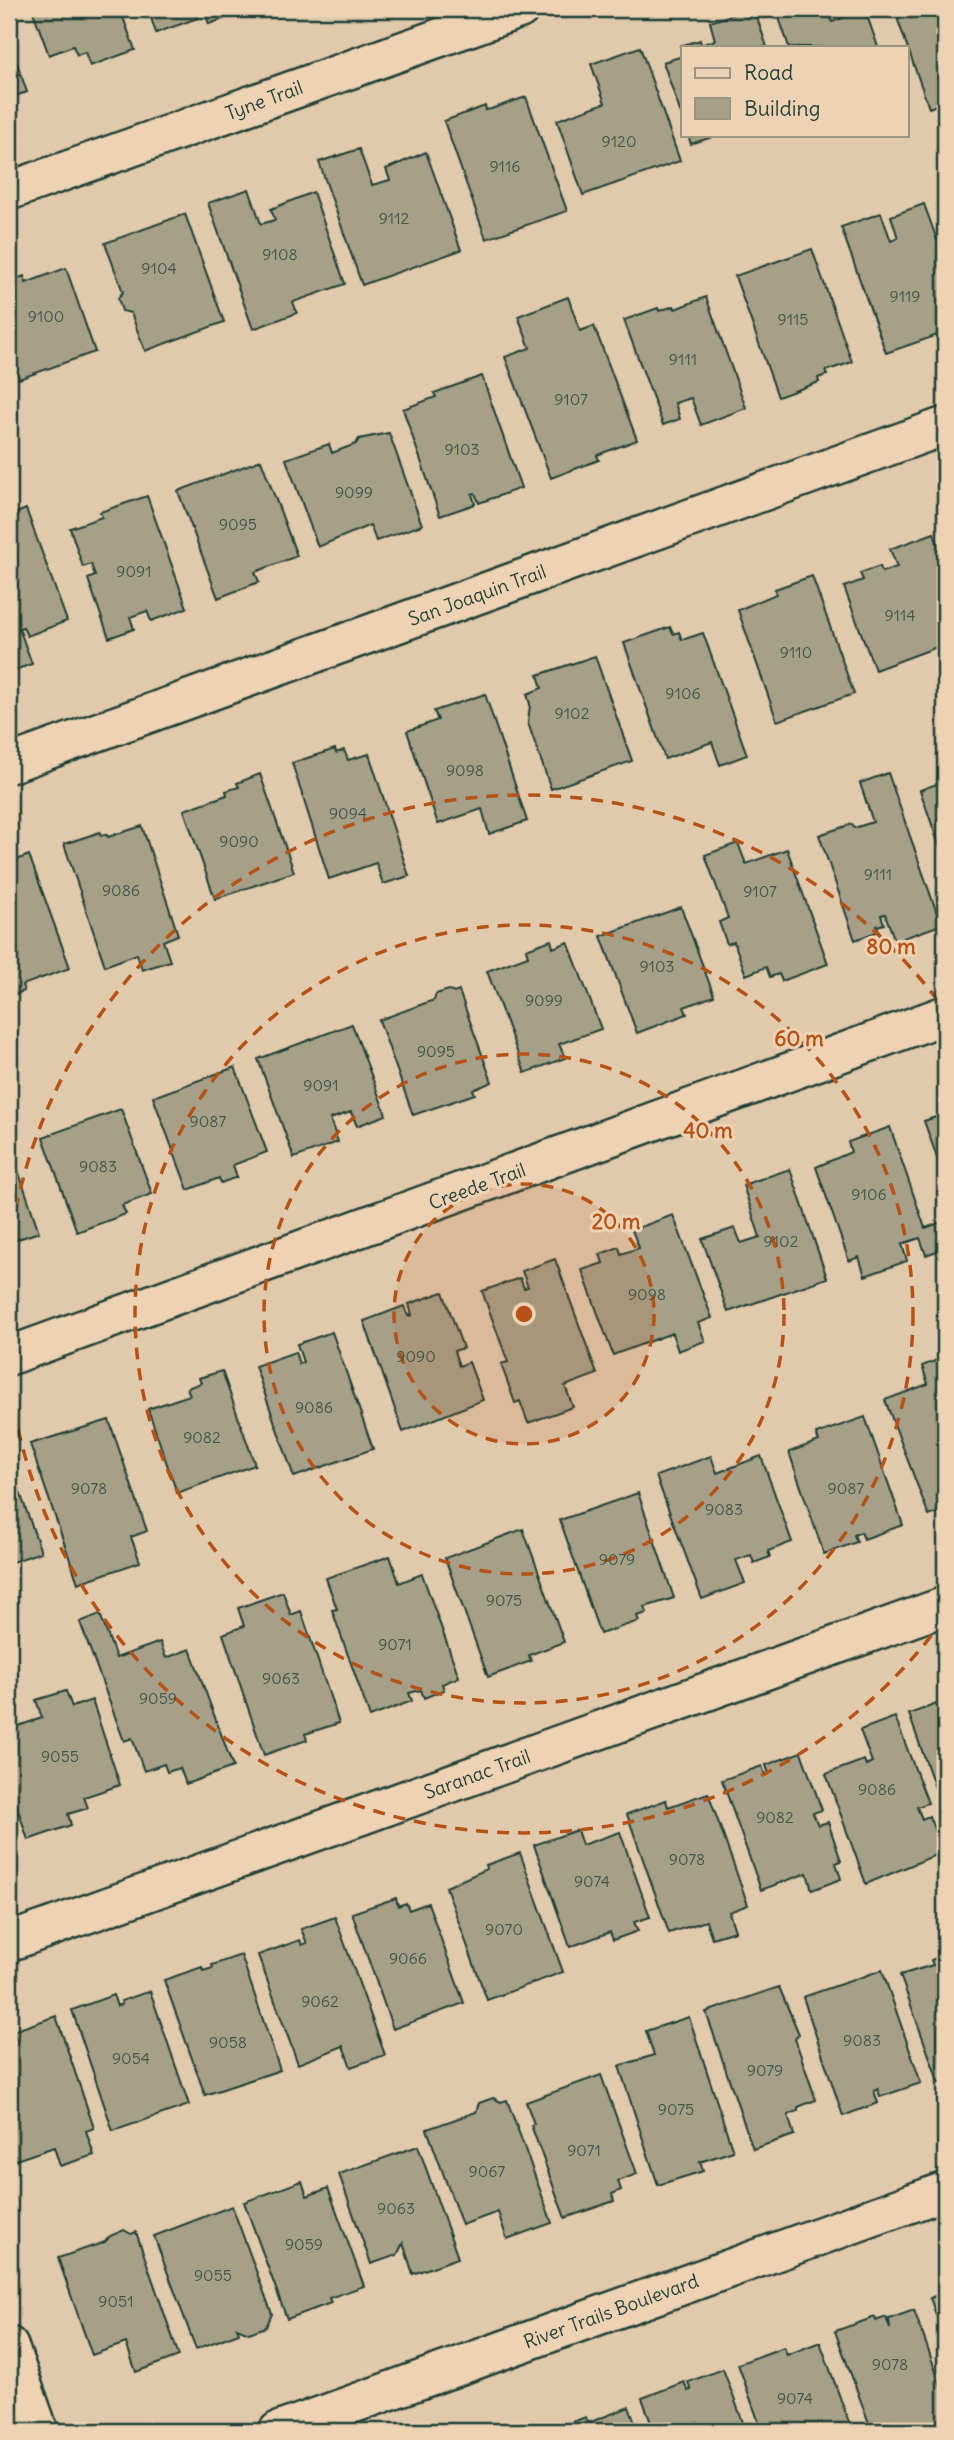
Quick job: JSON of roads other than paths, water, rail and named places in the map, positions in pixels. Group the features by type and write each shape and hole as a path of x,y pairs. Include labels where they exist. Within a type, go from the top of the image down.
{"street":[{"name":"Tyne Trail","path":"9,191 520,9"},
{"name":"San Joaquin Trail","path":"9,764 945,426"},
{"name":"Creede Trail","path":"9,1356 945,1015"},
{"name":"Saranac Trail","path":"9,1942 945,1606"},
{"name":"River Trails Boulevard","path":"278,2431 945,2191"},
{"path":"9,2346 40,2431"}]}
